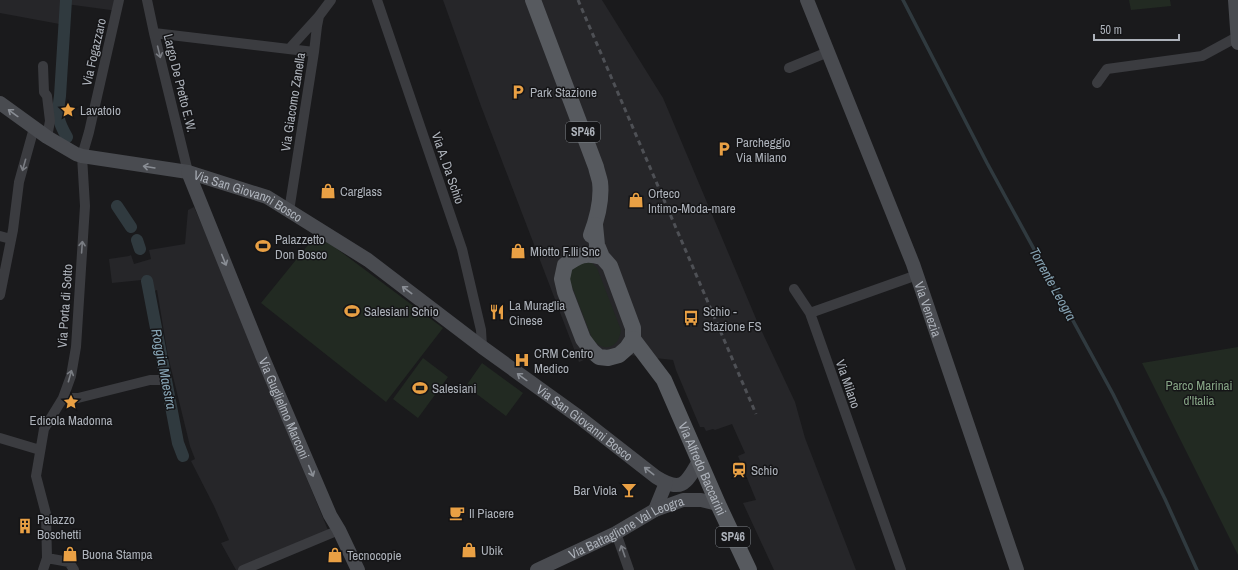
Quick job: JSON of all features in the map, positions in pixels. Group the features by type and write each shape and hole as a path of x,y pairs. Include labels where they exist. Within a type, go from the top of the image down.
{"main road":[{"name":"Via Alfredo Baccarini","path":"532,0 596,167 600,182 600,197 595,225 582,254"},
{"name":"Via Alfredo Baccarini","path":"595,225 597,245 606,262 633,328 633,339 642,353 655,367 664,380 718,504 749,570"},
{"path":"606,262 593,254 582,254 565,265 562,279 565,292 583,338 592,351 599,357 608,358 619,355 627,348 633,339"},
{"path":"619,355 638,360 655,367"}],"street":[{"name":"Via Fogazzaro","path":"82,156 89,132 119,0"},
{"name":"Largo De Pretto E.W.","path":"147,0 188,172"},
{"name":"Via Giacomo Zanella","path":"289,211 319,16 331,0"},
{"name":"Via A. Da Schio","path":"377,0 462,249 481,330 482,347"},
{"name":"Via Venezia","path":"807,0 917,275 1017,570"},
{"path":"1235,0 1238,44"},
{"path":"289,49 319,16"},
{"path":"154,33 314,52"},
{"path":"1097,83 1107,69 1202,56 1238,37"},
{"path":"789,68 828,52"},
{"path":"43,66 44,92 47,96 50,121 47,137"},
{"name":"Via San Giovanni Bosco","path":"0,103 47,137 76,154 188,172 267,197 368,260 482,347 579,417 656,477 666,483"},
{"path":"0,295 11,239 19,182 34,128"},
{"name":"Via Porta di Sotto","path":"47,558 46,514 36,476 44,429 63,398 71,376 76,347 85,206 82,156"},
{"name":"Via Guglielmo Marconi","path":"188,172 272,379 330,515 339,530 358,570"},
{"name":"Via Guglielmo Marconi","path":"217,243 206,207 206,197 208,191 216,185 225,184"},
{"path":"0,236 11,239"},
{"path":"810,313 917,275"},
{"name":"Via Milano","path":"794,289 810,313 900,570"},
{"path":"63,398 78,398 150,380 162,380"},
{"path":"0,438 40,450"},
{"path":"655,510 666,483 677,486 685,482 699,460"},
{"name":"Via Battaglione Val Leogra","path":"537,570 616,533 655,510 683,500 701,500 718,504"},
{"path":"243,570 339,530"},
{"path":"616,533 629,570"},
{"path":"42,570 47,558 69,562 74,570"}],"shaded area":[{"path":"0,0 119,0 118,11 66,4 65,25 0,13"},
{"path":"443,0 602,0 663,98 757,321 795,402 805,438 856,570 774,570 743,503 756,500 738,456 745,453 732,424 715,430 713,429 706,431 704,427 700,427 673,360 603,352 579,362 481,106"},
{"path":"194,207 330,535 248,570 236,570 221,543 229,540 214,506 191,461 195,459 190,446 168,356 157,290 154,291 152,279 112,283 109,259 131,255 134,264 151,259 149,250 185,244 188,210"}],"green space":[{"path":"1129,0 1170,0 1171,6 1131,10"},
{"name":"Salesiani Schio","path":"317,234 443,328 386,402 261,303"},
{"path":"585,261 592,263 597,268 621,330 617,341 610,347 601,346 592,338 570,281 572,271"},
{"name":"Parco Marinai d'Italia","path":"1238,347 1238,555 1142,363"},
{"name":"Salesiani","path":"423,358 448,377 418,418 393,399"},
{"name":"Salesiani","path":"482,363 523,393 506,416 466,386"}],"waterway":[{"name":"Roggia Maestra","path":"66,0 58,113 61,126 67,137"},
{"name":"Torrente Leogra","path":"903,0 987,163 1113,394 1165,499 1197,570"},
{"name":"Roggia Maestra","path":"117,206 131,227"},
{"name":"Roggia Maestra","path":"137,240 140,249"},
{"name":"Roggia Maestra","path":"147,281 178,443 183,456"}],"railway":[{"path":"578,0 756,414"}],"place":[{"name":"Park Stazione","path":"518,92"},
{"name":"Lavatoio","path":"68,110"},
{"name":"Parcheggio Via Milano","path":"724,149"},
{"name":"Carglass","path":"328,191"},
{"name":"Orteco Intimo-Moda-mare","path":"636,200"},
{"name":"Palazzetto Don Bosco","path":"263,246"},
{"name":"Miotto F.lli Snc","path":"518,251"},
{"name":"Salesiani Schio","path":"352,311"},
{"name":"La Muraglia Cinese","path":"497,312"},
{"name":"Schio - Stazione FS","path":"691,318"},
{"name":"CRM Centro Medico","path":"522,360"},
{"name":"Salesiani","path":"420,388"},
{"name":"Edicola Madonna","path":"71,402"},
{"name":"Schio","path":"739,470"},
{"name":"Bar Viola","path":"629,490"},
{"name":"Il Piacere","path":"457,513"},
{"name":"Palazzo Boschetti","path":"25,526"},
{"name":"Ubik","path":"469,550"},
{"name":"Buona Stampa","path":"70,554"},
{"name":"Tecnocopie","path":"335,555"}]}
